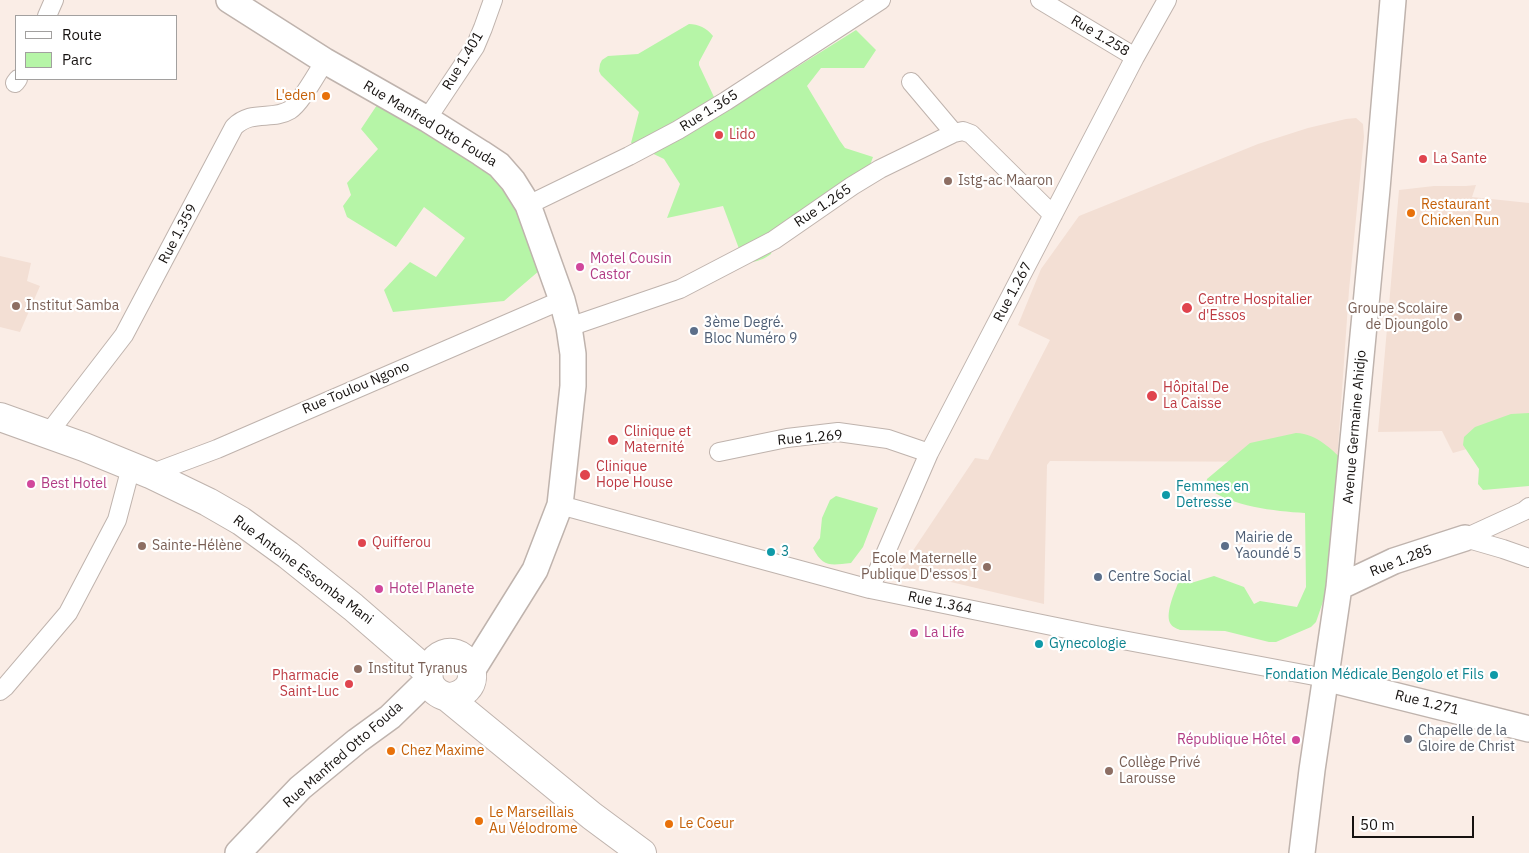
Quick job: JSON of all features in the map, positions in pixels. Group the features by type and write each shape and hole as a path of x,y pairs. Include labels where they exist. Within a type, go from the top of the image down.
{"main road":[{"name":"Rue Antoine Essomba Mani","path":"0,417 84,447 140,470 208,502 241,521 288,555 381,630 448,673"},
{"path":"448,673 498,739 592,816 642,853"}],"street":[{"path":"47,15 54,0"},
{"name":"Rue Manfred Otto Fouda","path":"229,0 324,61 428,119 499,165 513,181 528,205 562,300 573,354 573,386 560,505 535,570 504,620 448,673 357,741 300,788 238,853"},
{"name":"Rue 1.401","path":"428,119 475,47 493,0"},
{"name":"Rue 1.365","path":"528,205 678,130 881,0"},
{"name":"Rue 1.258","path":"1040,0 1135,57"},
{"name":"Rue 1.267","path":"870,589 929,453 1135,57 1167,0"},
{"name":"Avenue Germaine Ahidjo","path":"1302,853 1312,770 1339,587 1393,0"},
{"name":"Rue 1.359","path":"47,435 124,335 234,127 249,117 283,113 290,110 297,104 324,61"},
{"path":"911,82 954,133 963,131 971,134 1054,215"},
{"name":"Rue 1.265","path":"569,327 680,289 774,240 880,169 954,133"},
{"name":"Rue Toulou Ngono","path":"140,470 216,449 562,300"},
{"name":"Rue 1.269","path":"719,452 787,438 838,432 888,439 929,453"},
{"path":"0,691 5,688 68,613 118,520 140,470"},
{"name":"Rue 1.364","path":"560,505 870,589 1096,635 1325,678"},
{"path":"1465,538 1527,509"},
{"path":"1465,538 1529,558"},
{"name":"Rue 1.285","path":"1339,587 1394,561 1465,538"},
{"name":"Rue 1.271","path":"1325,678 1529,729"}],"shaded area":[{"name":"Centre Hospitalier d'Essos","path":"1356,118 1363,124 1364,137 1349,290 1337,462 1050,461 1047,465 1044,604 900,570 975,458 988,460 1050,340 1018,325 1041,269 1079,216 1258,144 1308,128"},
{"name":"Groupe Scolaire de Djoungolo","path":"1476,185 1472,197 1529,203 1529,431 1453,453 1442,431 1378,432 1399,190 1434,186"},
{"name":"Institut Samba","path":"0,256 31,263 27,281 40,286 20,332 0,327"}],"green space":[{"path":"689,24 702,27 713,36 699,65 714,97 733,107 856,30 876,50 864,68 821,68 807,86 845,148 873,157 870,165 819,220 777,232 771,254 758,261 744,262 723,206 667,218 680,184 664,159 631,143 639,112 599,71 602,60 608,56 638,54"},
{"path":"379,102 491,165 516,198 540,270 504,301 393,312 384,290 410,262 436,277 465,238 424,207 396,247 347,217 343,206 351,195 347,183 378,149 361,129"},
{"path":"1529,413 1529,486 1483,490 1478,484 1479,469 1463,445 1464,437 1475,427 1511,414"},
{"path":"1296,433 1311,436 1318,440 1347,464 1344,483 1334,503 1329,584 1316,622 1311,627 1276,642 1225,631 1180,630 1172,626 1169,613 1174,594 1180,578 1188,576 1191,583 1214,576 1244,587 1254,604 1260,601 1297,607 1306,587 1305,513 1254,507 1216,494 1206,487 1207,479 1250,443"},
{"path":"836,496 878,508 863,547 851,563 828,564 820,559 813,548 820,538 822,518 830,500"}],"place":[{"name":"L'eden","path":"326,96"},
{"name":"Lido","path":"719,135"},
{"name":"La Sante","path":"1423,159"},
{"name":"Istg-ac Maaron","path":"948,181"},
{"name":"Restaurant Chicken Run","path":"1411,213"},
{"name":"Motel Cousin Castor","path":"580,267"},
{"name":"Institut Samba","path":"16,306"},
{"name":"Centre Hospitalier d'Essos","path":"1187,308"},
{"name":"Groupe Scolaire de Djoungolo","path":"1458,317"},
{"name":"3ème Degré. Bloc Numéro 9","path":"694,331"},
{"name":"Hôpital De La Caisse","path":"1152,396"},
{"name":"Clinique et Maternité","path":"613,440"},
{"name":"Clinique Hope House","path":"585,475"},
{"name":"Best Hotel","path":"31,484"},
{"name":"Femmes en Detresse","path":"1166,495"},
{"name":"Quifferou","path":"362,543"},
{"name":"Sainte-Hélène","path":"142,546"},
{"name":"Mairie de Yaoundé 5","path":"1225,546"},
{"name":"3","path":"771,552"},
{"name":"Ecole Maternelle Publique D'essos I","path":"987,567"},
{"name":"Centre Social","path":"1098,577"},
{"name":"Hotel Planete","path":"379,589"},
{"name":"La Life","path":"914,633"},
{"name":"Gynecologie","path":"1039,644"},
{"name":"Institut Tyranus","path":"358,669"},
{"name":"Fondation Médicale Bengolo et Fils","path":"1494,675"},
{"name":"Pharmacie Saint-Luc","path":"349,684"},
{"name":"Chapelle de la Gloire de Christ","path":"1408,739"},
{"name":"République Hôtel","path":"1296,740"},
{"name":"Chez Maxime","path":"391,751"},
{"name":"Collège Privé Larousse","path":"1109,771"},
{"name":"Le Marseillais Au Vélodrome","path":"479,821"},
{"name":"Le Coeur","path":"669,824"}]}
